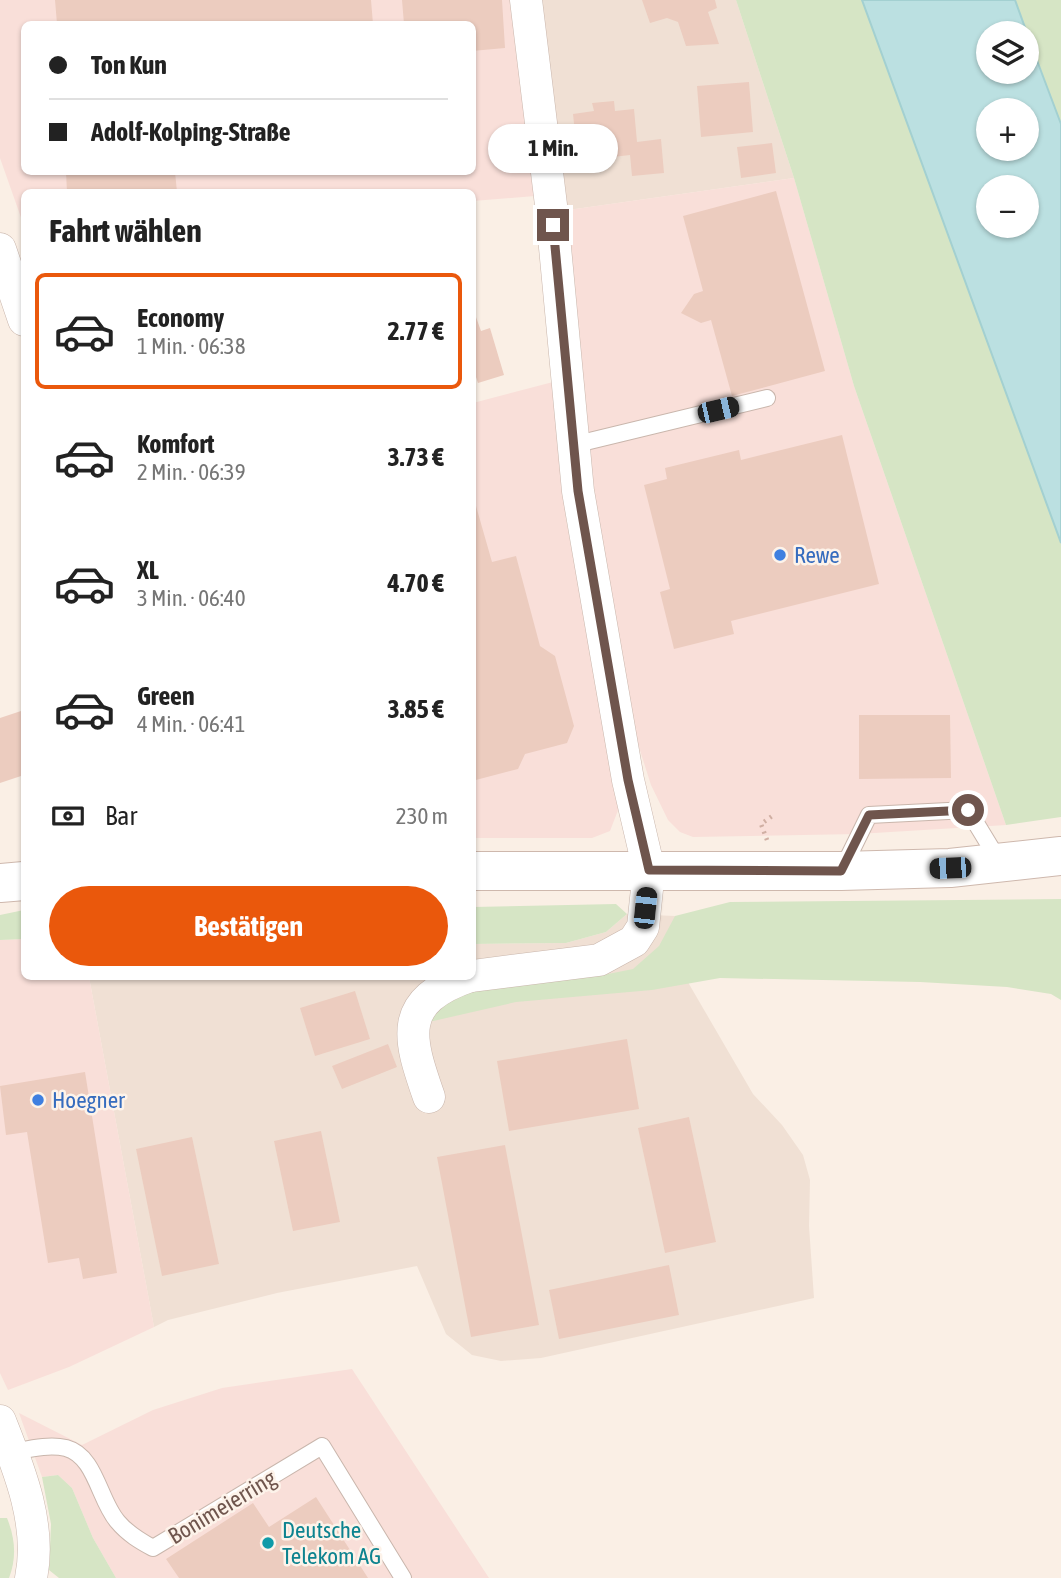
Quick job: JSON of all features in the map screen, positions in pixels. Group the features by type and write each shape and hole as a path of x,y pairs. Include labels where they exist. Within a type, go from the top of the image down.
{"main road":[{"path":"476,871 841,871 1000,863 1061,856"},
{"path":"0,883 21,881"}],"street":[{"path":"476,975 598,960 618,951 634,941 643,927 649,870 626,768 578,491 551,205 526,0"},
{"path":"0,249 21,311"},
{"path":"429,1097 412,1051 412,1028 421,1006 435,993 463,980"},
{"path":"0,1421 23,1482 32,1526 31,1578"}],"lane":[{"path":"573,444 767,398"},
{"path":"841,871 869,815 968,810 1000,863"},
{"name":"Bonimeierring","path":"12,1452 53,1446 69,1449 85,1459 107,1507 118,1523 153,1548 322,1446 403,1578"}],"shaded area":[{"path":"0,0 511,0 535,196 476,201 476,189 21,189 21,218 0,158"},
{"path":"538,0 736,0 794,178 561,211"},
{"path":"794,178 854,386 1006,825 858,834 693,837 680,832 668,820 651,785 637,741 593,511 561,211"},
{"path":"553,382 566,519 620,805 610,831 592,838 476,838 476,402"},
{"path":"627,914 675,916 689,984 753,1094 782,1125 803,1155 810,1180 809,1226 814,1298 541,1358 501,1361 472,1355 446,1334 417,1266 277,1293 168,1320 154,1327 90,980 476,980 476,944 566,943 606,932"},
{"path":"21,939 21,980 90,980 154,1327 69,1367 8,1390 0,1373 0,940"},
{"path":"352,1369 489,1578 116,1578 93,1538 72,1488 58,1475 42,1477 19,1413 82,1445 153,1410 222,1388"}],"green space":[{"path":"736,0 862,0 1061,543 1061,817 1006,825 854,386 794,178"},
{"path":"1015,0 1061,0 1061,124 1039,65 1039,21 1023,21"},
{"path":"1061,899 1061,1000 1051,994 1007,987 920,982 720,978 652,990 516,1002 429,1022 461,984 598,976 633,969 659,946 675,916 730,902"},
{"path":"616,904 627,914 606,932 566,943 476,944 476,907"},
{"path":"21,911 21,939 0,940 0,915"},
{"path":"58,1475 72,1488 93,1538 116,1578 59,1578 49,1570 51,1524 42,1477"},
{"path":"0,1518 7,1518 12,1533 14,1555 9,1578 0,1578"}],"water":[{"path":"862,0 1015,0 1023,21 976,21 976,84 1039,84 1039,66 1061,124 1061,543"}],"building":[{"path":"55,0 371,0 373,21 57,21"},
{"path":"402,0 502,0 505,48 476,51 476,21 404,21"},
{"path":"642,0 715,0 717,8 708,12 719,44 686,46 678,22 667,18 650,23"},
{"path":"749,82 753,132 701,137 697,86"},
{"path":"614,101 615,111 634,109 637,142 661,139 664,173 632,176 630,155 578,161 573,114 594,111 592,103"},
{"path":"772,143 776,173 741,178 737,147"},
{"path":"66,175 175,175 177,189 67,189"},
{"path":"776,191 825,371 732,396 711,320 701,323 681,313 694,294 703,291 683,216"},
{"path":"476,317 481,331 490,328 504,375 478,383"},
{"path":"842,435 879,584 731,621 734,634 674,649 660,592 670,589 644,485 667,479 665,468 739,450 741,460"},
{"path":"476,506 492,562 516,556 540,646 555,656 574,726 567,743 525,754 518,769 476,780"},
{"path":"21,711 21,776 0,783 0,718"},
{"path":"859,715 950,715 951,778 859,779"},
{"path":"355,991 370,1039 315,1056 300,1008"},
{"path":"627,1039 639,1109 509,1131 497,1061"},
{"path":"388,1044 397,1067 342,1089 332,1066"},
{"path":"85,1072 117,1273 83,1279 79,1258 48,1263 27,1132 6,1135 0,1086"},
{"path":"689,1117 716,1242 665,1253 638,1128"},
{"path":"321,1131 340,1222 293,1231 274,1141"},
{"path":"192,1137 219,1264 162,1276 136,1149"},
{"path":"505,1145 539,1325 471,1337 437,1157"},
{"path":"669,1265 679,1315 559,1339 549,1290"},
{"name":"Deutsche Telekom AG","path":"316,1497 368,1578 179,1578 166,1559 253,1503 269,1527"}],"place":[{"name":"Rewe","path":"780,555"},
{"name":"Hoegner","path":"38,1100"},
{"name":"Deutsche Telekom AG","path":"268,1543"}],"route":[{"path":"553,225 578,491 628,780 649,870 841,871 869,815 968,810"}]}
